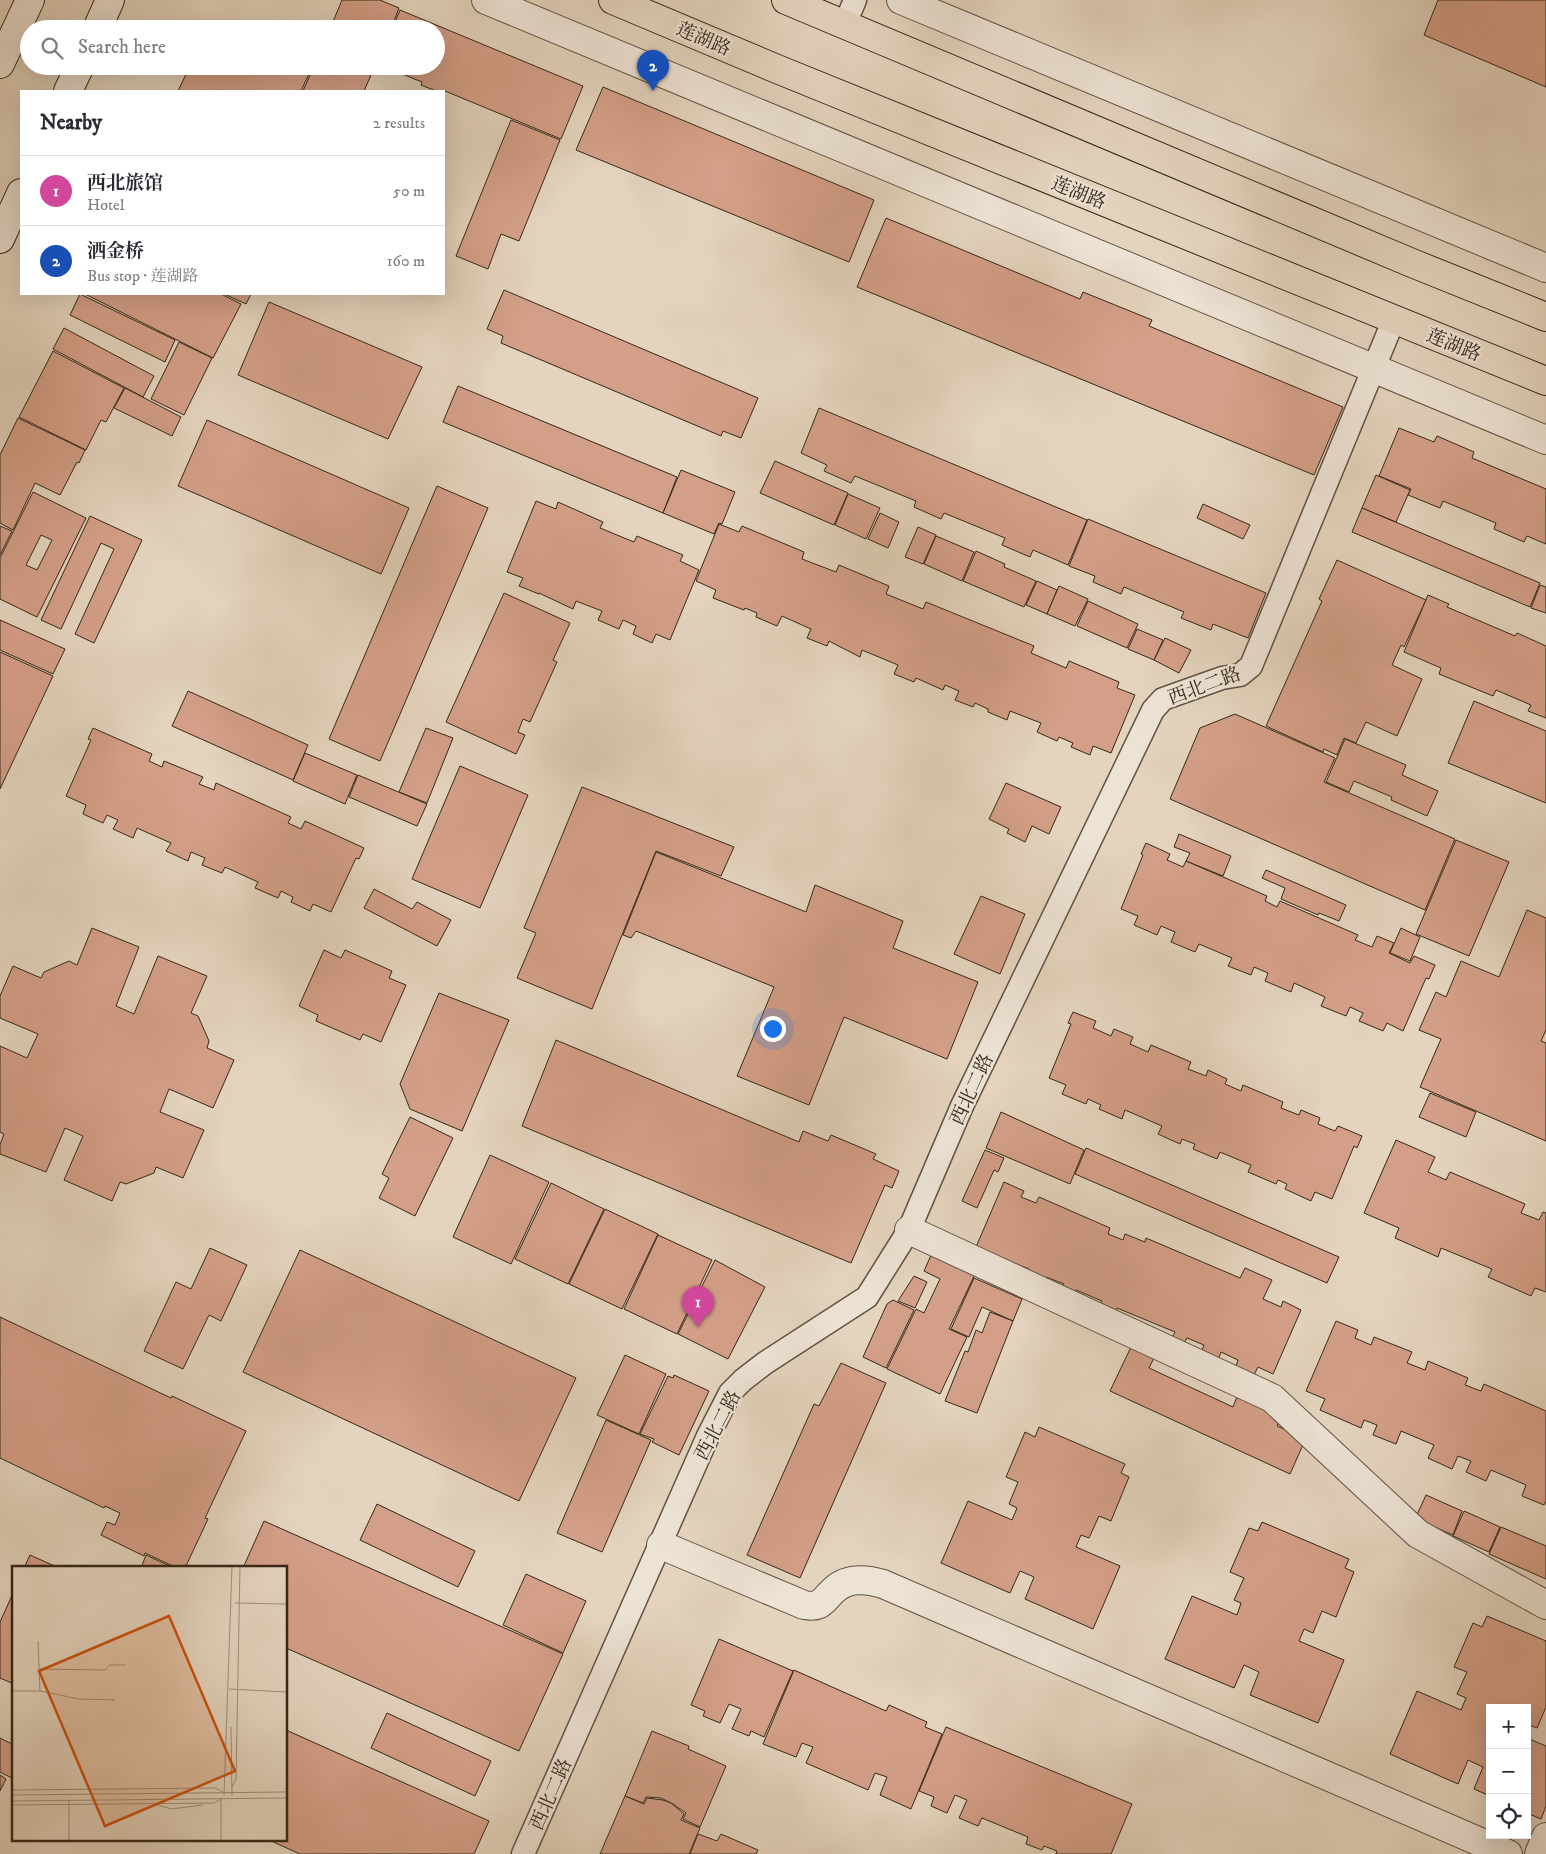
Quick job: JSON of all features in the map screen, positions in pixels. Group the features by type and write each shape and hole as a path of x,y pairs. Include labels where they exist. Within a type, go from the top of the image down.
{"main road":[{"name":"莲湖路","path":"613,0 786,73 1546,382"},
{"path":"786,0 850,12 1412,263 1546,317"}],"street":[{"path":"21,20 30,0"},
{"path":"101,20 110,0"},
{"path":"486,0 1546,440"},
{"path":"901,0 1546,268"},
{"path":"930,0 968,28"},
{"path":"0,64 20,21"},
{"path":"68,90 76,75"},
{"path":"0,239 20,195"},
{"path":"909,1230 1272,1398 1418,1534 1546,1605"},
{"path":"660,1545 804,1606 822,1604 835,1589 845,1583 860,1579 883,1584 1508,1854"},
{"path":"1539,1854 1546,1837"}],"lane":[{"name":"西北二路","path":"522,1854 708,1436 730,1393 765,1363 867,1297 909,1230 962,1106 1153,710 1163,699 1222,678 1240,675 1251,666 1394,319"}],"building":[{"path":"342,0 380,0 399,8 394,20 334,20"},
{"path":"1438,0 1546,0 1546,87 1424,35"},
{"path":"400,10 424,20 396,20"},
{"path":"445,29 583,86 561,139 445,90 434,90 421,85 422,82 405,75 445,75"},
{"path":"186,75 309,75 301,90 178,90"},
{"path":"310,75 371,75 364,90 303,90"},
{"path":"603,87 874,200 849,262 576,150"},
{"path":"511,120 560,140 519,241 501,234 488,269 456,256"},
{"path":"886,218 1080,299 1083,292 1152,320 1149,326 1343,407 1314,475 857,287"},
{"path":"504,290 758,398 741,438 723,431 721,436 501,343 503,336 487,329"},
{"path":"80,295 82,295 175,340 165,362 70,315"},
{"path":"87,295 223,295 241,304 213,358"},
{"path":"226,295 250,295 246,304"},
{"path":"269,302 422,367 388,439 238,375"},
{"path":"64,328 154,376 143,397 53,349"},
{"path":"179,342 212,358 184,415 151,399"},
{"path":"53,351 124,388 106,422 101,420 86,450 19,417"},
{"path":"458,386 677,477 663,513 443,422"},
{"path":"125,388 181,417 172,436 114,408"},
{"path":"819,408 1087,520 1068,565 1033,550 1030,557 1002,545 1005,538 944,513 941,519 914,507 916,501 855,476 851,483 824,471 827,465 801,453"},
{"path":"18,418 85,450 60,495 35,483 13,530 0,523 0,455"},
{"path":"207,420 409,508 381,574 178,486"},
{"path":"1399,428 1434,442 1437,436 1474,452 1472,458 1546,489 1546,544 1527,536 1524,542 1494,529 1496,523 1443,501 1440,508 1408,495 1411,489 1379,476"},
{"path":"775,461 848,493 834,525 760,493"},
{"path":"681,470 735,492 722,524 719,523 714,534 663,513"},
{"path":"1376,475 1410,490 1396,522 1362,508"},
{"path":"437,486 488,508 380,761 329,739"},
{"path":"33,492 86,518 37,617 0,599 0,558","holes":["41,535 52,540 37,570 26,565"]},
{"path":"848,494 880,508 866,539 835,525"},
{"path":"536,501 556,509 558,502 603,522 600,528 634,542 637,536 683,555 680,561 699,570 670,640 656,634 652,643 633,634 636,626 623,620 619,629 598,620 602,611 576,601 573,609 519,586 523,578 507,572"},
{"path":"1203,504 1250,525 1243,539 1197,518"},
{"path":"1362,508 1540,583 1530,607 1352,532"},
{"path":"880,513 899,522 888,548 868,539"},
{"path":"90,516 142,540 94,643 75,634 114,549 101,543 61,629 41,620"},
{"path":"1088,519 1266,593 1248,638 1213,624 1211,630 1181,618 1184,612 1124,587 1121,594 1093,582 1095,576 1069,566"},
{"path":"719,524 739,532 742,526 804,552 802,559 836,572 839,565 889,586 886,594 923,609 926,602 1034,646 1031,653 1066,668 1069,661 1119,682 1117,688 1135,695 1111,753 1093,746 1090,755 1071,747 1073,743 1059,737 1057,741 1037,732 1041,723 1010,711 1007,720 988,712 988,709 975,703 973,707 955,700 959,691 945,685 943,690 916,678 914,682 894,674 898,665 862,650 860,657 829,641 827,646 807,638 811,629 782,616 777,626 756,617 757,613 713,598 716,590 696,581"},
{"path":"0,526 12,531 0,555"},
{"path":"918,527 936,535 923,564 905,557"},
{"path":"936,536 974,552 962,581 924,564"},
{"path":"976,551 1005,564 1004,567 1036,581 1024,607 963,581"},
{"path":"1337,560 1426,600 1404,647 1401,645 1392,665 1422,679 1397,736 1366,722 1356,743 1344,738 1337,755 1324,749 1323,752 1266,726 1322,601 1319,599"},
{"path":"1037,581 1057,590 1047,614 1026,605"},
{"path":"1540,585 1546,587 1546,613 1531,608"},
{"path":"1059,586 1088,599 1075,626 1047,614"},
{"path":"504,593 570,623 553,660 557,662 530,722 523,719 518,732 525,735 516,754 446,722"},
{"path":"1428,595 1449,604 1447,607 1515,636 1517,633 1546,646 1546,718 1528,711 1531,705 1496,690 1493,696 1439,674 1441,668 1404,652"},
{"path":"1088,601 1138,624 1127,648 1077,626"},
{"path":"0,620 65,649 53,674 0,650"},
{"path":"1137,629 1163,640 1154,660 1128,649"},
{"path":"1165,638 1191,650 1179,673 1154,660"},
{"path":"0,652 53,676 0,789"},
{"path":"188,691 308,745 293,780 172,726"},
{"path":"1474,701 1546,731 1546,803 1448,763"},
{"path":"1235,714 1335,758 1324,782 1455,839 1425,910 1170,799 1200,728"},
{"path":"93,728 152,754 149,761 162,767 164,761 203,777 199,784 214,790 216,783 291,817 288,823 301,829 305,821 364,848 359,859 356,858 331,912 313,904 310,911 291,902 293,897 281,891 278,898 255,888 258,882 225,867 222,873 202,865 205,858 191,852 188,861 166,851 171,843 137,828 133,838 113,829 118,820 107,815 103,823 83,814 86,805 66,796 91,740 88,739"},
{"path":"426,728 453,738 427,803 399,792"},
{"path":"1345,739 1406,765 1402,775 1438,791 1427,816 1391,800 1392,797 1354,781 1349,792 1326,782"},
{"path":"305,753 357,775 345,804 293,781"},
{"path":"460,766 528,795 480,908 412,879"},
{"path":"358,775 427,804 417,826 349,797"},
{"path":"1006,783 1061,807 1049,834 1032,826 1025,842 1007,833 1009,829 989,819"},
{"path":"582,787 734,847 721,876 656,851 592,1009 517,978 536,933 524,928"},
{"path":"1179,834 1231,856 1223,876 1186,861 1190,853 1174,847"},
{"path":"1456,840 1509,862 1469,956 1416,934"},
{"path":"1146,843 1170,854 1167,860 1183,867 1186,861 1267,896 1265,901 1277,907 1280,901 1358,935 1355,940 1372,947 1377,936 1394,943 1389,953 1410,963 1414,956 1435,965 1429,979 1426,978 1403,1031 1387,1023 1383,1031 1359,1021 1363,1013 1350,1007 1346,1016 1321,1006 1325,997 1294,983 1291,992 1265,981 1268,973 1254,967 1251,975 1228,966 1232,958 1199,944 1195,952 1171,942 1175,932 1161,926 1157,935 1134,925 1138,916 1121,909"},
{"path":"656,852 806,912 815,885 903,921 893,948 978,982 947,1059 844,1017 809,1105 737,1076 774,987 636,931 631,938 623,935"},
{"path":"1266,870 1346,905 1339,921 1319,913 1318,915 1281,899 1285,888 1262,878"},
{"path":"374,889 412,909 417,902 451,920 437,946 364,908"},
{"path":"981,896 1025,914 1000,974 954,954"},
{"path":"1527,910 1546,918 1546,1030 1541,1041 1546,1043 1546,1141 1420,1087 1441,1039 1419,1030 1436,992 1446,997 1461,961 1499,977"},
{"path":"92,928 139,947 116,1006 134,1014 158,956 207,976 191,1013 198,1016 209,1041 207,1048 234,1060 213,1108 169,1089 160,1112 204,1130 183,1178 156,1167 154,1173 126,1184 120,1182 112,1201 64,1180 83,1136 65,1128 46,1172 0,1154 0,1145 4,1134 0,1132 0,1046 27,1058 38,1034 0,1018 0,996 13,966 41,978 44,972 69,961 77,965"},
{"path":"1401,928 1420,937 1410,961 1390,953"},
{"path":"324,950 341,958 345,950 392,971 389,978 406,985 381,1042 363,1034 360,1040 316,1021 318,1015 299,1006"},
{"path":"439,993 509,1020 462,1131 410,1109 400,1084"},
{"path":"1073,1012 1096,1021 1093,1028 1111,1036 1114,1029 1133,1037 1130,1044 1148,1052 1151,1045 1191,1062 1188,1069 1206,1076 1208,1070 1227,1079 1225,1084 1241,1091 1243,1085 1283,1102 1281,1108 1299,1115 1301,1110 1320,1118 1318,1124 1335,1131 1338,1126 1362,1136 1357,1148 1354,1146 1332,1199 1315,1192 1311,1201 1285,1189 1287,1184 1278,1180 1276,1184 1248,1172 1251,1165 1220,1152 1217,1159 1193,1149 1195,1144 1182,1139 1180,1144 1158,1134 1162,1126 1125,1110 1122,1119 1099,1109 1101,1105 1088,1099 1086,1104 1062,1094 1066,1085 1049,1078 1071,1024 1068,1023"},
{"path":"556,1040 799,1142 803,1131 828,1141 831,1135 876,1154 873,1159 899,1171 892,1188 885,1185 851,1263 522,1126"},
{"path":"1430,1093 1476,1112 1466,1137 1419,1117"},
{"path":"1001,1112 1084,1150 1070,1184 986,1148"},
{"path":"410,1117 453,1138 415,1216 379,1198 389,1178 382,1174"},
{"path":"1396,1140 1435,1157 1428,1172 1446,1180 1450,1172 1525,1204 1521,1213 1539,1220 1543,1212 1546,1213 1546,1292 1535,1288 1531,1296 1488,1277 1492,1269 1441,1248 1438,1257 1395,1238 1399,1228 1364,1213"},
{"path":"1086,1148 1339,1257 1327,1283 1075,1174"},
{"path":"985,1150 1004,1158 998,1172 994,1170 977,1208 962,1201"},
{"path":"490,1155 549,1182 511,1264 453,1237"},
{"path":"1004,1182 1024,1191 1021,1197 1036,1203 1039,1197 1110,1228 1108,1234 1123,1240 1125,1234 1145,1242 1146,1238 1240,1278 1245,1268 1272,1280 1263,1299 1281,1307 1283,1301 1301,1310 1273,1374 1258,1367 1254,1375 1236,1366 1238,1360 1221,1352 1218,1360 1201,1353 1204,1345 1187,1338 1184,1343 1172,1338 1175,1332 1117,1308 1113,1316 1098,1309 1102,1301 1076,1290 1074,1295 1061,1289 1064,1284 1046,1277 1042,1286 1025,1279 1029,1269 1011,1262 1009,1269 976,1247"},
{"path":"551,1183 604,1209 568,1284 515,1259"},
{"path":"605,1209 658,1234 622,1309 569,1284"},
{"path":"658,1235 712,1260 677,1334 624,1309"},
{"path":"210,1248 247,1265 221,1321 209,1315 183,1369 144,1351 176,1282 191,1289"},
{"path":"300,1250 576,1378 519,1501 243,1372"},
{"path":"932,1253 979,1266 949,1329 967,1337 940,1394 887,1369 916,1309 924,1313 940,1279 924,1271"},
{"path":"715,1260 765,1287 728,1359 678,1334"},
{"path":"914,1276 927,1282 915,1308 898,1301"},
{"path":"974,1278 1022,1299 1013,1321 982,1307 969,1337 951,1329"},
{"path":"893,1300 914,1310 886,1368 863,1357 887,1304"},
{"path":"990,1312 1013,1321 977,1413 945,1401 965,1351 968,1352 976,1330 982,1333"},
{"path":"0,1317 171,1398 172,1396 246,1431 205,1518 208,1519 186,1566 173,1566 145,1553 144,1556 101,1535 107,1522 115,1525 120,1513 105,1506 104,1508 0,1458"},
{"path":"1336,1321 1358,1330 1355,1338 1371,1345 1374,1337 1412,1352 1407,1363 1425,1370 1428,1361 1468,1378 1465,1385 1481,1391 1484,1384 1546,1411 1546,1501 1544,1505 1522,1496 1526,1485 1491,1470 1486,1481 1466,1472 1471,1461 1458,1456 1452,1469 1428,1458 1434,1445 1401,1431 1396,1444 1373,1435 1377,1425 1364,1420 1361,1428 1320,1410 1325,1399 1306,1391"},
{"path":"1131,1347 1154,1358 1149,1368 1233,1407 1237,1397 1281,1418 1277,1426 1306,1438 1290,1474 1110,1391"},
{"path":"625,1355 666,1374 639,1434 597,1415"},
{"path":"841,1363 886,1383 800,1578 747,1555 814,1404 819,1406"},
{"path":"674,1375 709,1391 679,1455 652,1442 654,1439 640,1434 668,1376 673,1378"},
{"path":"606,1420 651,1440 602,1552 557,1533"},
{"path":"1039,1427 1125,1464 1121,1473 1129,1477 1111,1521 1099,1516 1089,1538 1081,1535 1076,1547 1120,1566 1093,1629 1025,1599 1034,1577 1020,1571 1010,1593 941,1563 968,1501 1012,1520 1017,1508 1009,1504 1018,1482 1006,1477 1025,1432 1035,1437"},
{"path":"1426,1495 1462,1511 1453,1535 1415,1519"},
{"path":"377,1504 475,1551 458,1587 360,1540"},
{"path":"1464,1511 1500,1527 1489,1552 1453,1536"},
{"path":"264,1521 563,1654 519,1751 288,1649 288,1566 244,1566"},
{"path":"1262,1522 1349,1559 1345,1568 1354,1572 1336,1617 1322,1611 1313,1633 1304,1629 1299,1641 1344,1660 1318,1723 1250,1695 1259,1672 1244,1665 1234,1688 1165,1659 1192,1596 1237,1615 1241,1603 1234,1600 1244,1578 1230,1572 1249,1528 1258,1531"},
{"path":"1501,1527 1546,1546 1546,1579 1489,1554"},
{"path":"30,1555 55,1566 25,1566"},
{"path":"146,1555 170,1566 142,1566"},
{"path":"526,1574 586,1601 563,1653 503,1625"},
{"path":"12,1595 12,1683 0,1678 0,1622"},
{"path":"1487,1616 1546,1641 1546,1707 1537,1728 1531,1726 1531,1704 1486,1704 1486,1794 1474,1789 1483,1767 1468,1760 1458,1784 1390,1754 1417,1691 1461,1710 1466,1698 1457,1694 1467,1672 1454,1667 1473,1623 1482,1627"},
{"path":"719,1639 793,1671 764,1737 751,1731 749,1736 732,1729 741,1709 729,1704 720,1723 703,1716 705,1711 691,1705"},
{"path":"794,1670 886,1711 889,1705 927,1722 925,1727 942,1734 911,1809 880,1795 887,1777 875,1773 868,1790 806,1763 813,1747 802,1743 796,1757 763,1744"},
{"path":"387,1713 491,1761 475,1796 371,1748"},
{"path":"946,1727 1132,1804 1111,1854 1056,1854 1057,1851 1044,1846 1042,1850 1026,1844 1028,1837 982,1818 978,1826 959,1818 967,1800 955,1795 947,1813 931,1806 934,1797 919,1791"},
{"path":"288,1731 489,1821 474,1854 300,1854 273,1842 288,1842"},
{"path":"652,1731 689,1746 688,1749 726,1766 700,1827 683,1819 686,1813 661,1798 646,1797 643,1803 625,1796"},
{"path":"0,1738 12,1744 12,1778 0,1772"},
{"path":"1531,1740 1546,1746 1546,1806 1541,1819 1531,1815"},
{"path":"0,1775 6,1779 0,1791"},
{"path":"625,1796 644,1804 647,1798 671,1803 684,1814 681,1820 700,1828 689,1854 600,1854"},
{"path":"698,1834 717,1841 721,1834 758,1850 756,1854 690,1854"}],"place":[{"name":"洒金桥","path":"653,91"},
{"name":"西北旅馆","path":"698,1327"}]}
